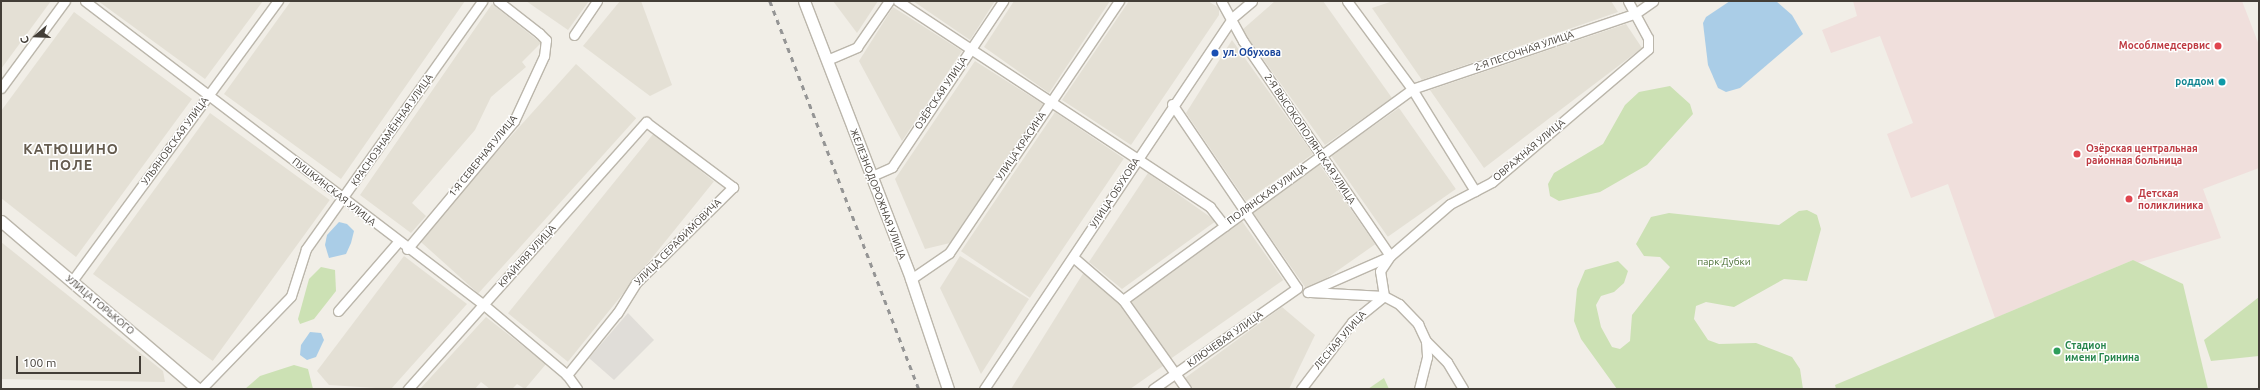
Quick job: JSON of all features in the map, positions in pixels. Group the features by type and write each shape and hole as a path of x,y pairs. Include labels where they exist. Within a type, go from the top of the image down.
{"street":[{"path":"1,88 65,1"},
{"name":"ПУШКИНСКАЯ УЛИЦА","path":"85,1 407,249 484,305 567,375 577,389"},
{"name":"УЛЬЯНОВСКАЯ УЛИЦА","path":"72,281 278,1"},
{"name":"КРАСНОЗНАМЁННАЯ УЛИЦА","path":"200,389 291,296 303,255 344,199 482,1"},
{"name":"1-Я СЕВЕРНАЯ УЛИЦА","path":"407,249 514,121 544,56 546,40 498,1"},
{"path":"574,35 596,1"},
{"name":"ЖЕЛЕЗНОДОРОЖНАЯ УЛИЦА","path":"804,1 872,176 948,389"},
{"path":"827,60 857,47 889,1"},
{"path":"898,1 1210,207 1225,226"},
{"name":"ОЗЁРСКАЯ УЛИЦА","path":"872,176 892,167 1003,1"},
{"name":"УЛИЦА КРАСИНА","path":"910,279 949,253 1120,1"},
{"name":"2-Я ВЫСОКОПОЛЯНСКАЯ УЛИЦА","path":"1221,1 1232,18 1243,41 1390,256"},
{"name":"УЛИЦА ОБУХОВА","path":"984,389 1073,257 1172,104 1232,18 1252,1"},
{"name":"ОВРАЖНАЯ УЛИЦА","path":"1384,296 1380,271 1390,256 1450,204 1492,182 1648,49 1648,38 1636,13 1628,1"},
{"name":"2-Я ПЕСОЧНАЯ УЛИЦА","path":"1412,89 1636,13 1653,1"},
{"path":"1351,2 1412,89 1475,191"},
{"name":"ПОЛЯНСКАЯ УЛИЦА","path":"1122,300 1412,89"},
{"path":"1172,104 1297,288"},
{"name":"УЛИЦА СЕРАФИМОВИЧА","path":"567,375 617,313 636,283 733,187 646,122"},
{"name":"КРАЙНЯЯ УЛИЦА","path":"408,389 646,122"},
{"name":"УЛИЦА ГОРЬКОГО","path":"1,221 200,389"},
{"path":"338,311 398,242"},
{"path":"1308,292 1390,256"},
{"path":"1073,257 1122,300 1176,373 1186,389"},
{"name":"ЛЕСНАЯ УЛИЦА","path":"1297,288 1308,292 1384,296 1399,304 1418,324 1426,341 1427,357 1419,389"},
{"name":"КЛЮЧЕВАЯ УЛИЦА","path":"1152,389 1297,288"},
{"name":"ЛЕСНАЯ УЛИЦА","path":"1301,389 1352,322 1384,296"},
{"path":"1426,341 1447,362 1463,389"}],"shaded area":[{"path":"1,1 51,1 1,69"},
{"path":"98,1 263,1 205,79"},
{"path":"291,1 465,1 341,179 224,94"},
{"path":"526,1 589,1 568,30"},
{"path":"620,1 641,1 672,85 650,96 583,46"},
{"path":"833,1 878,1 857,33"},
{"path":"913,1 995,1 970,40"},
{"path":"1014,1 1110,1 1049,93 984,47"},
{"path":"1129,1 1208,1 1219,8 1219,15 1131,145 1062,100"},
{"path":"1275,1 1323,1 1392,98 1325,145 1242,30"},
{"path":"1393,1 1611,1 1618,12 1422,80 1372,8"},
{"name":"Озёрская центральная районная больница","path":"1853,1 2242,1 2259,45 2259,168 2203,189 2221,238 2137,263 2133,260 1995,318 1948,184 1911,198 1887,134 1913,123 1880,36 1831,53 1822,30 1857,16"},
{"path":"492,4 541,43 522,62 526,67 491,97 475,130 412,203 426,216 411,233 360,195"},
{"path":"893,7 962,51 902,141 859,61"},
{"path":"74,12 192,99 76,257 1,198 1,111"},
{"path":"1626,24 1642,48 1484,168 1430,90"},
{"path":"1232,40 1313,154 1246,201 1186,113"},
{"path":"975,61 1043,104 950,243 925,249 895,179"},
{"path":"576,64 636,118 478,294 418,239"},
{"path":"1399,108 1456,189 1388,237 1331,156"},
{"path":"1055,112 1124,158 1030,298 961,251"},
{"path":"210,113 330,200 213,361 93,274"},
{"path":"654,133 714,181 568,362 508,313"},
{"path":"1319,164 1375,244 1308,291 1252,211"},
{"path":"1148,173 1216,221 1122,289 1089,262"},
{"path":"1242,221 1283,280 1171,359 1130,300"},
{"path":"1,242 163,371 165,382 1,379"},
{"path":"404,256 467,304 391,389 329,385 317,371"},
{"path":"960,256 1029,299 981,374 940,288"},
{"path":"1084,272 1122,306 1163,366 1130,389 1011,389"},
{"path":"1282,307 1315,335 1289,389 1193,389 1185,378"},
{"path":"628,313 654,340 614,380 589,358"},
{"path":"486,317 546,364 525,389 517,384 512,389 490,389 481,382 475,389 420,389"}],"green space":[{"path":"1670,86 1690,104 1693,114 1647,165 1600,192 1559,201 1550,196 1548,184 1554,173 1603,144 1625,105 1639,92"},
{"name":"парк Дубки","path":"1807,210 1817,215 1821,229 1807,281 1784,279 1734,307 1706,302 1696,306 1694,319 1708,340 1719,344 1756,343 1792,357 1800,369 1803,389 1617,389 1581,339 1574,321 1577,289 1585,270 1618,261 1628,271 1624,283 1614,292 1601,296 1596,305 1601,327 1612,347 1620,349 1630,341 1632,315 1670,267 1660,257 1644,256 1636,244 1651,217 1669,213 1779,225 1799,211"},
{"name":"Стадион имени Гринина","path":"2133,260 2183,284 2208,389 1836,389 1835,385"},
{"path":"321,267 335,270 336,291 314,319 300,324 298,319 309,279"},
{"path":"2259,297 2259,356 2211,361 2204,340"},
{"path":"294,365 308,369 313,389 245,389 260,376"},
{"path":"1384,378 1389,389 1368,389"}],"water":[{"path":"1730,1 1776,1 1792,15 1803,34 1740,88 1726,92 1718,88 1708,65 1703,23 1706,17"},
{"path":"339,222 347,224 354,231 351,243 346,254 329,258 325,245 327,235"},
{"path":"310,332 321,333 324,340 316,357 307,360 300,355 301,345"}],"railway":[{"path":"770,1 919,389"}],"place":[{"name":"Мособлмедсервис","path":"2218,46"},
{"name":"ул. Обухова","path":"1215,53"},
{"name":"роддом","path":"2222,82"},
{"name":"Озёрская центральная районная больница","path":"2077,154"},
{"name":"Детская поликлиника","path":"2129,199"},
{"name":"Стадион имени Гринина","path":"2057,351"}],"district":[{"name":"КАТЮШИНО ПОЛЕ","path":"71,158"}]}
